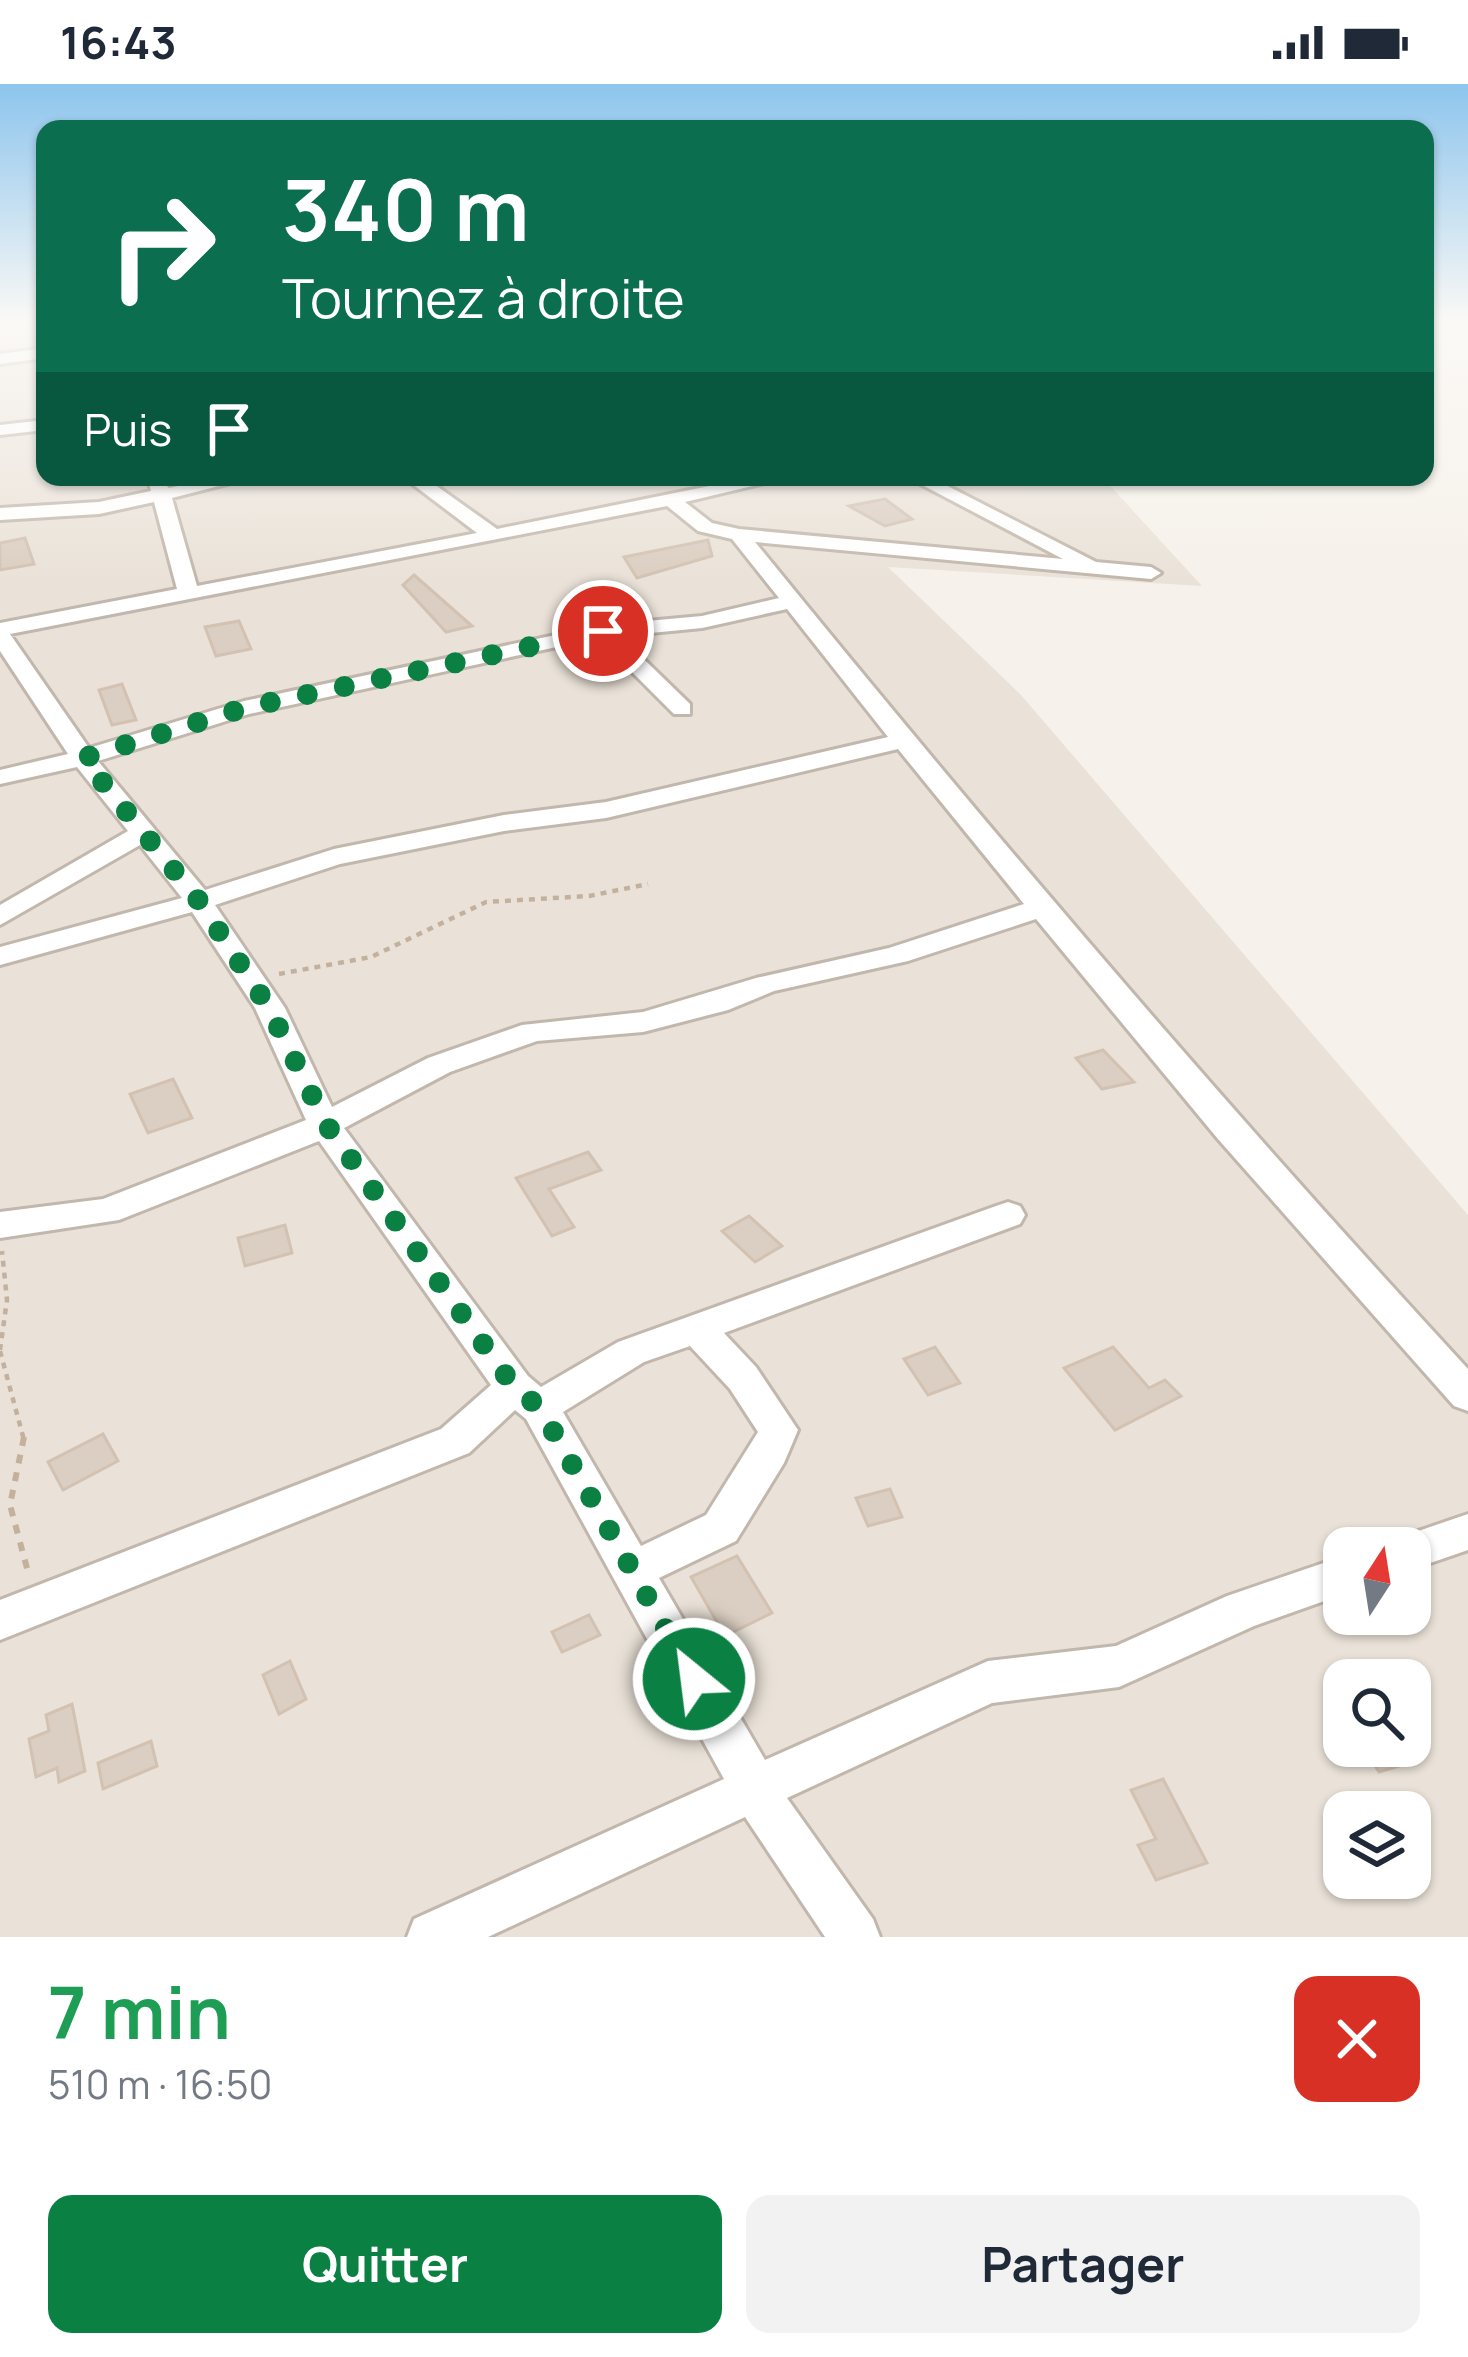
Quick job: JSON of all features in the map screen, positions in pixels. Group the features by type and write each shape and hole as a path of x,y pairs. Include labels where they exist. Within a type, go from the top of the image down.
{"street":[{"path":"0,430 36,426"},
{"path":"424,486 493,536"},
{"path":"740,486 188,590 0,632 83,758 199,901 269,1008 326,1124 527,1398 633,1570 754,1788 855,1937"},
{"path":"934,486 1100,569"},
{"path":"0,514 99,508 160,487 188,590"},
{"path":"672,501 705,527 739,535 1151,573"},
{"path":"739,535 1230,1131 1468,1395"},
{"path":"0,777 83,758 244,708 603,631 702,622 794,602"},
{"path":"603,631 682,709"},
{"path":"0,956 116,928 334,857 606,810 905,740"},
{"path":"0,917 141,834"},
{"path":"0,1225 107,1211 326,1124 440,1064 533,1031 643,1022 717,1003 766,984 898,955 1042,908"},
{"path":"18,1613 455,1441 527,1398 580,1379 631,1352 1007,1214"},
{"path":"633,1570 721,1528 757,1474 778,1430 743,1378 699,1330"},
{"path":"1431,1545 1468,1532"},
{"path":"432,1937 988,1682 1119,1666 1242,1610 1323,1582"}],"path":[{"path":"246,977 310,971 371,957 486,902 589,896 648,884"},
{"path":"0,1245 7,1271 7,1321 0,1350 24,1438 10,1504 18,1613"}],"shaded area":[{"path":"0,407 36,407 36,486 1110,486 1202,586 888,567 1021,695 1468,1215 1468,1937 0,1937"}],"building":[{"path":"885,499 912,519 885,526 849,506"},
{"path":"25,538 34,564 0,570 0,543"},
{"path":"708,540 712,556 637,578 624,557"},
{"path":"414,575 472,626 446,632 403,585"},
{"path":"239,621 251,649 216,656 205,627"},
{"path":"122,684 136,720 112,725 99,690"},
{"path":"1103,1050 1134,1082 1102,1089 1076,1058"},
{"path":"173,1079 192,1118 148,1133 130,1094"},
{"path":"588,1152 601,1170 549,1189 574,1227 552,1236 516,1178"},
{"path":"749,1216 782,1246 755,1262 722,1231"},
{"path":"285,1225 292,1253 245,1266 238,1238"},
{"path":"935,1347 960,1383 928,1395 904,1359"},
{"path":"1113,1347 1149,1388 1165,1380 1181,1396 1115,1430 1064,1368"},
{"path":"103,1434 118,1461 63,1490 48,1462"},
{"path":"890,1489 902,1517 868,1526 856,1498"},
{"path":"737,1556 772,1613 725,1636 691,1577"},
{"path":"589,1615 600,1635 562,1652 552,1632"},
{"path":"290,1661 306,1699 279,1714 263,1675"},
{"path":"72,1704 85,1771 59,1782 57,1768 36,1777 29,1739 49,1731 46,1715"},
{"path":"151,1741 157,1766 103,1789 98,1763"},
{"path":"1163,1779 1207,1863 1156,1880 1138,1845 1156,1839 1131,1790"}],"route":[{"path":"603,631 244,708 192,728 83,758 199,901 269,1008 326,1124 514,1387 540,1408 694,1679"}]}
